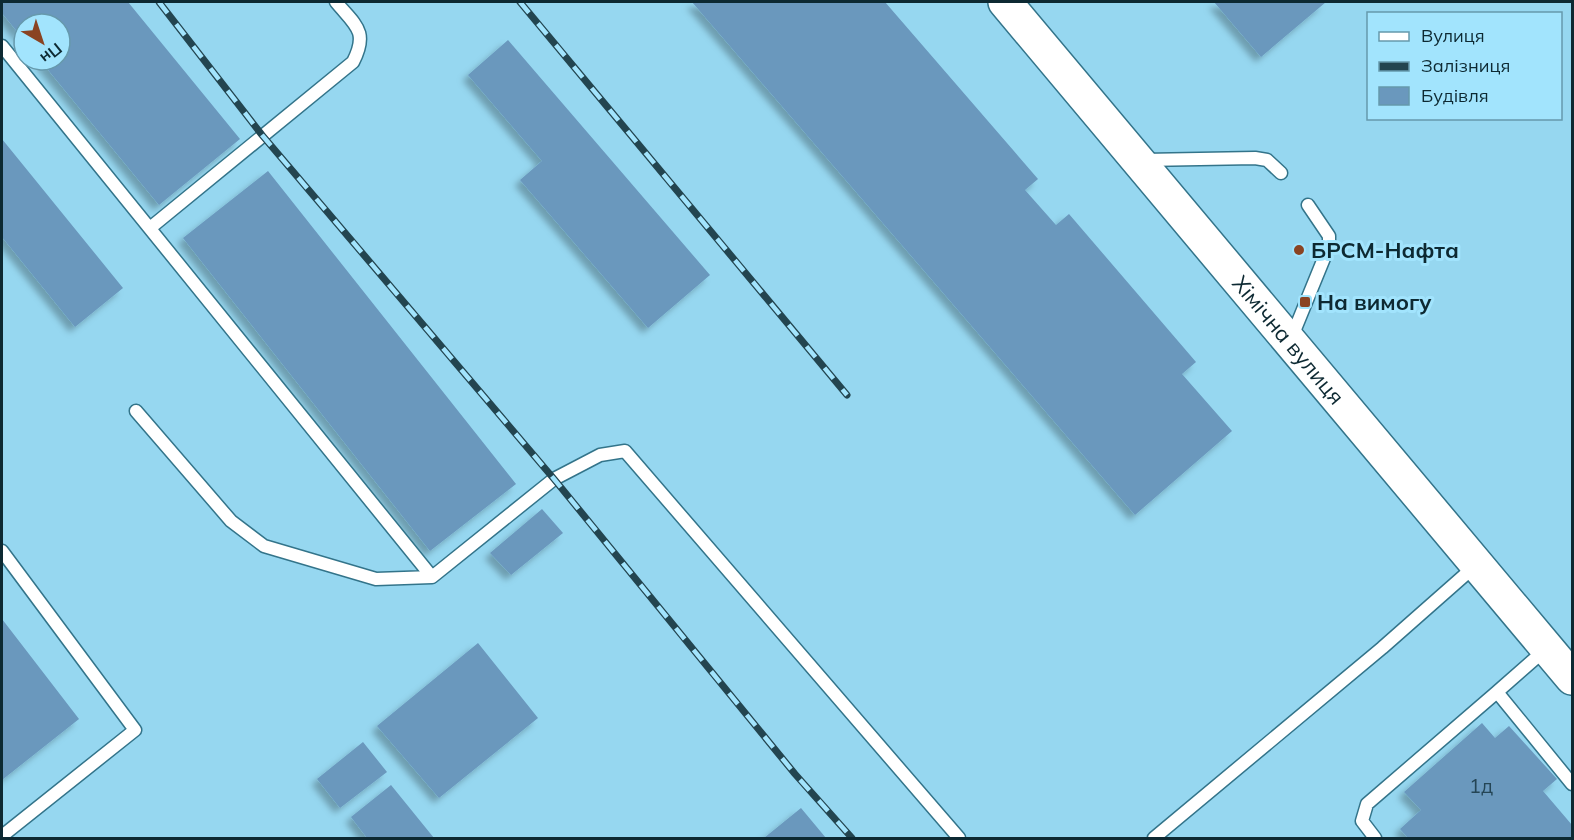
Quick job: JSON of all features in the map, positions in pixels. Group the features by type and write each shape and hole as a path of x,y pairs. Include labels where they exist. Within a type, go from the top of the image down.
{"main road":[{"name":"Хімічна вулиця","path":"1005,2 1572,678"}],"lane":[{"path":"150,228 353,62 361,47 360,31 336,2"},
{"path":"2,46 432,577"},
{"path":"1137,160 1255,158 1267,160 1281,173"},
{"path":"1290,343 1329,246 1329,236 1308,205"},
{"path":"136,411 231,521 264,546 376,579 432,577 555,479 600,455 625,451 959,838"},
{"path":"2,551 135,730 2,836"},
{"path":"1154,838 1373,656 1476,565"},
{"path":"1375,838 1362,821 1367,804 1547,648"},
{"path":"1497,692 1572,784"}],"building":[{"path":"2,2 128,2 240,139 159,205 50,72 72,72 72,12 12,12 12,25 2,13"},
{"path":"692,2 885,2 1038,179 1025,190 1056,225 1069,214 1196,362 1182,374 1232,431 1135,515"},
{"path":"1214,2 1326,2 1261,57"},
{"path":"508,40 710,275 648,328 520,180 542,161 468,75"},
{"path":"2,139 123,288 75,327 2,237"},
{"path":"268,171 516,484 430,551 183,238"},
{"path":"542,509 563,533 511,575 490,553"},
{"path":"2,619 79,719 2,780"},
{"path":"478,643 538,718 439,798 377,726"},
{"path":"1482,723 1495,738 1509,726 1557,779 1543,791 1572,825 1572,838 1408,838 1400,829 1421,810 1404,792"},
{"path":"363,742 387,772 340,808 317,779"},
{"path":"391,785 434,838 367,838 351,817"},
{"path":"801,808 826,838 764,838"}],"railway":[{"path":"159,2 262,135 554,479 795,774 852,838"},
{"path":"520,2 847,395"}],"place":[{"name":"БРСМ-Нафта","path":"1299,250"},
{"name":"На вимогу","path":"1305,302"}]}
